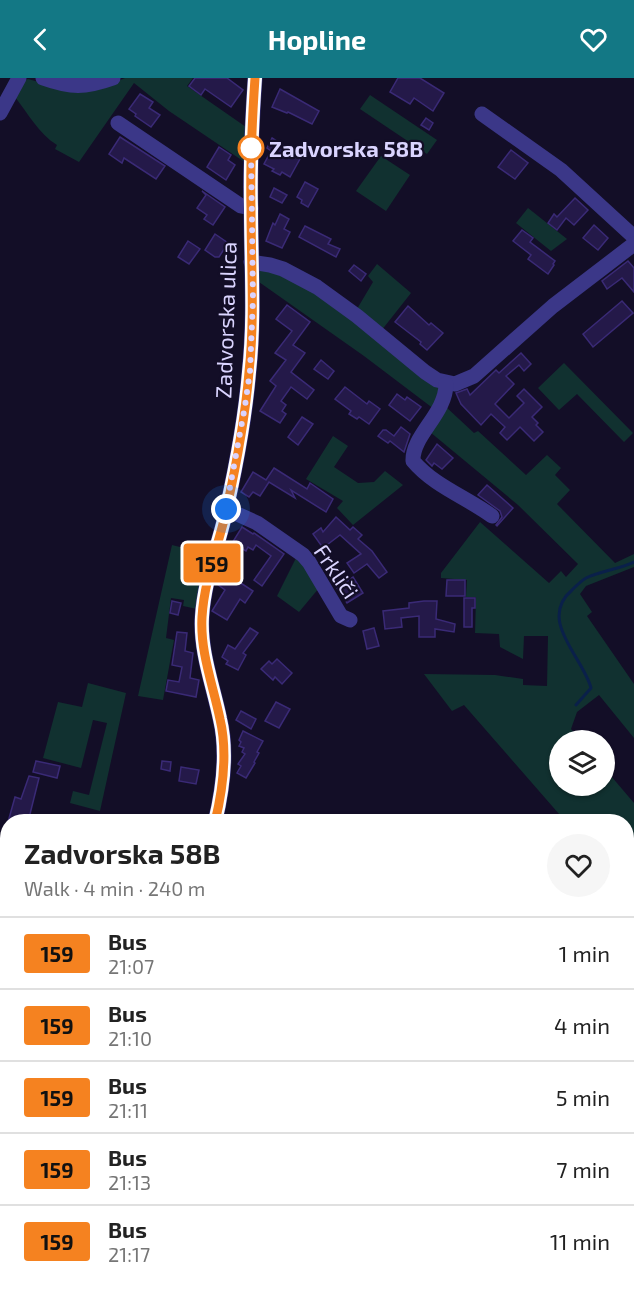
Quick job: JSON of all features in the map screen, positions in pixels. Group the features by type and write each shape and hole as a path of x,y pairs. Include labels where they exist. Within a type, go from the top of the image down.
{"street":[{"path":"0,113 19,78"},
{"path":"43,78 62,84 80,86 92,85 113,78"},
{"name":"Zadvorska ulica","path":"216,814 222,778 224,738 201,632 205,589 226,509 250,371 253,299 250,208 255,78"},
{"path":"482,114 561,170 634,237"},
{"path":"118,123 241,206 250,208"},
{"path":"251,262 283,269 317,287 357,316 425,372 446,384 461,383 474,376 553,306 634,244"},
{"path":"446,384 446,395 415,447 413,461 456,496 492,516"},
{"name":"Frkliči","path":"226,509 257,524 303,555 341,616 350,620"}],"green space":[{"path":"125,78 193,78 187,86 246,127 246,163 169,111 134,83 79,162 55,149 57,145 39,129 15,97 23,81 28,79 49,85 108,85"},
{"path":"370,95 437,140 427,154 360,109"},
{"path":"381,156 410,175 386,211 356,191"},
{"path":"528,208 567,239 551,251 516,223"},
{"path":"377,264 411,293 381,331 357,309 373,282 368,276"},
{"path":"259,270 273,272 317,293 439,388 434,409 259,282"},
{"path":"564,363 633,433 624,442 577,394 559,410 538,388"},
{"path":"445,406 474,433 478,431 526,475 547,455 561,468 555,475 570,490 557,504 615,563 634,554 634,567 586,586 580,594 592,612 587,616 634,684 634,738 599,695 577,712 572,730 549,730 549,796 615,796 615,781 634,803 634,814 559,814 464,705 452,711 424,674 495,675 523,679 523,685 547,686 548,636 524,636 523,659 500,647 499,634 475,633 476,597 466,597 467,580 441,578 441,573 480,522 549,583 561,571 566,577 578,564 518,505 430,432"},
{"path":"333,436 348,446 334,467 358,483 374,482 385,471 403,485 353,525 337,508 343,501 306,479"},
{"path":"172,545 208,554 197,609 183,606 184,600 171,598 166,638 174,640 163,700 138,696"},
{"path":"297,556 319,588 299,612 277,596"},
{"path":"88,683 126,693 100,811 70,803 73,791 89,795 107,723 93,720 81,768 43,758 58,702 82,707"}],"building":[{"path":"195,78 227,78 243,90 231,107 205,89 201,95 189,86"},
{"path":"398,78 420,78 444,93 433,111 414,98 410,104 390,92"},
{"path":"280,89 319,111 312,124 272,107"},
{"path":"140,94 153,102 149,108 160,115 151,127 129,109"},
{"path":"426,118 433,123 429,130 421,125"},
{"path":"120,137 165,166 156,179 124,158 122,163 109,154"},
{"path":"272,138 301,157 290,177 282,172 280,175 272,171 274,169 264,164 271,151 267,148"},
{"path":"219,147 231,155 228,160 235,165 226,180 207,167"},
{"path":"511,150 528,163 515,179 498,167"},
{"path":"305,182 318,189 308,207 297,197"},
{"path":"274,188 287,195 282,203 270,197"},
{"path":"202,191 225,207 213,225 204,219 207,215 197,208 206,195"},
{"path":"575,198 588,210 574,225 566,218 557,230 548,223 554,214 557,217"},
{"path":"280,214 289,219 284,229 290,232 282,248 266,241 273,223 275,225"},
{"path":"594,225 608,238 598,250 583,238"},
{"path":"305,226 331,239 328,244 340,249 336,257 299,237"},
{"path":"522,230 533,238 530,242 555,261 548,274 528,259 531,255 513,241"},
{"path":"215,234 228,243 219,257 205,250"},
{"path":"188,241 200,249 189,264 178,257"},
{"path":"628,261 634,268 634,292 622,278 607,289 602,281"},
{"path":"354,265 366,274 361,281 349,271"},
{"path":"622,301 633,313 593,347 583,334"},
{"path":"287,305 310,322 293,345 305,353 291,372 314,390 307,399 291,387 281,401 286,405 282,411 286,414 280,423 260,411 276,386 270,381 286,360 275,353 292,331 276,319"},
{"path":"408,306 429,325 431,323 443,333 427,350 420,344 421,342 395,322"},
{"path":"521,353 531,364 524,371 519,365 506,376 514,384 495,404 509,418 524,403 517,396 524,389 542,407 532,417 543,432 534,441 520,427 507,440 500,433 505,427 491,414 481,425 461,404 456,393 467,389 470,395 496,370 499,373"},
{"path":"321,360 334,371 328,379 314,369"},
{"path":"345,387 367,404 369,401 380,409 369,424 349,414 351,411 335,399"},
{"path":"397,394 405,400 407,397 421,407 410,421 389,405"},
{"path":"302,417 313,424 298,445 288,437"},
{"path":"401,427 410,434 404,452 390,441 388,443 378,436 386,430 394,436"},
{"path":"437,444 453,458 442,469 434,463 432,466 426,460"},
{"path":"274,468 307,489 310,483 333,499 326,512 291,490 295,498 269,482 260,496 253,492 249,497 241,492 253,472 266,480"},
{"path":"487,485 513,508 497,526 502,517 500,511 478,495"},
{"path":"336,517 350,530 353,527 362,535 358,539 372,551 387,572 379,578 367,564 354,573 347,563 361,554 340,535 323,548 313,534 321,528 323,532"},
{"path":"242,527 284,554 262,586 254,580 271,556 256,545 253,550 248,547 246,551 241,548 237,554 229,548"},
{"path":"224,572 253,591 245,603 240,599 227,620 212,611 225,590 217,584"},
{"path":"353,577 363,593 347,603 337,588"},
{"path":"447,580 465,580 465,596 446,596"},
{"path":"464,598 475,598 475,608 472,608 472,627 464,627"},
{"path":"172,601 181,603 178,615 170,613"},
{"path":"437,601 436,619 455,624 454,632 435,629 435,637 419,637 419,616 401,618 402,627 385,629 383,611 409,608 409,603"},
{"path":"250,628 258,633 243,653 246,655 238,670 226,664 228,661 222,657 228,645 235,649"},
{"path":"374,628 379,646 367,649 363,631"},
{"path":"177,632 187,633 185,651 193,653 190,678 199,680 196,697 166,691 168,680 179,682 182,667 172,665"},
{"path":"277,659 292,673 282,684 275,677 273,680 261,669 269,661 272,664"},
{"path":"276,702 290,709 279,728 265,721"},
{"path":"241,711 256,719 251,729 236,720"},
{"path":"243,731 263,741 257,752 259,753 255,763 246,778 237,773 241,766 238,764 245,754 242,752 244,748 239,746"},
{"path":"36,761 60,766 57,778 33,772"},
{"path":"162,761 171,762 170,771 161,769"},
{"path":"181,767 199,770 196,784 179,781"},
{"path":"29,776 39,778 30,814 10,814 15,797 21,799"}],"waterway":[{"path":"576,705 591,688 565,639 559,614 562,602 586,578 634,562"}],"bus line":[{"name":"159","path":"217,814 224,738 201,632 205,589 224,521 250,371 253,299 250,208 255,78"}],"place":[{"name":"Zadvorska 58B","path":"251,148"}],"route":[{"path":"226,509 250,371 253,299 251,148"}]}
